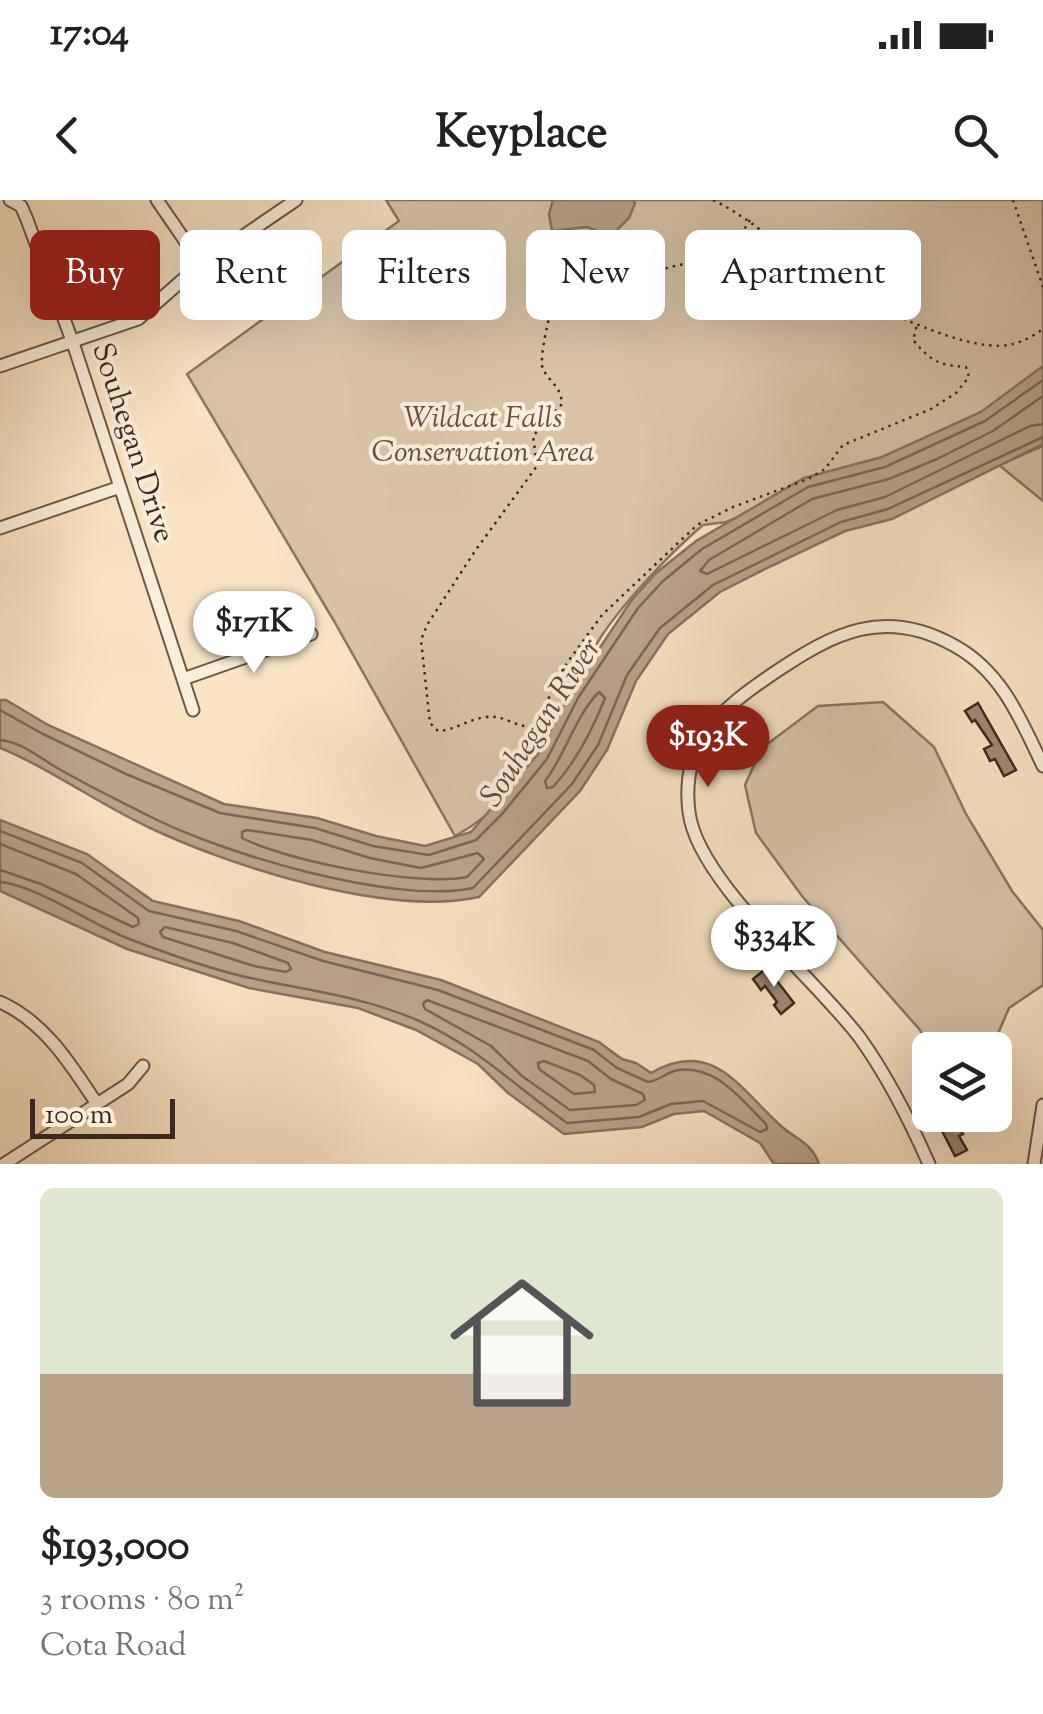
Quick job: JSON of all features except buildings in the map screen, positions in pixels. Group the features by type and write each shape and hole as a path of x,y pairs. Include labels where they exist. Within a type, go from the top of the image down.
{"street":[{"name":"Souhegan Drive","path":"0,202 9,200 20,206 26,217 73,343 194,710"},
{"path":"157,200 180,233"},
{"path":"251,230 296,200"},
{"path":"0,366 138,320 180,283"},
{"path":"0,528 120,487"},
{"path":"929,1164 891,1086 860,1038 704,858 689,814 690,770 706,730 727,706 828,638 878,627 928,634 972,656 1004,690 1043,766"},
{"path":"183,679 311,634"},
{"path":"0,1002 34,1023 61,1050 97,1104"},
{"path":"4,1164 128,1084 142,1066"},
{"path":"1034,1164 1043,1105"}],"path":[{"path":"713,200 750,220 821,275 917,325 958,339 1006,346 1031,338 1043,328"},
{"path":"1013,200 1043,288"},
{"path":"750,220 740,242 736,270 725,279 692,265 679,265 589,293 570,290 556,296 541,358 543,370 558,386 562,404 534,436 538,466 475,551 421,640 430,722 438,731 487,716 523,728 534,727 543,718 554,682 602,616 697,524 733,506 808,479 825,469 843,445 931,409 956,392 969,377 966,367 938,364 912,340 917,325"}],"green space":[{"name":"Wildcat Falls Conservation Area","path":"386,200 1043,200 1043,370 980,415 885,462 726,522 703,525 676,549 608,626 540,748 506,797 455,836 334,621 187,374 262,320 322,320 322,277 342,262 342,320 506,320 506,230 387,230 399,221"},
{"path":"1043,446 1043,501 999,465"},
{"path":"883,702 934,747 966,814 1012,891 1043,930 1043,985 1009,1008 999,1032 921,1032 802,896 756,833 745,785 762,748 818,706"}],"water":[{"path":"553,200 635,203 629,218 617,230 552,230 549,214"},
{"path":"1043,366 1043,444 892,519 845,531 767,568 720,592 668,634 636,681 607,750 580,791 479,897 401,900 356,894 266,872 148,827 0,748 0,700 6,700 48,725 224,804 317,818 425,846 471,832 539,753 569,694 631,601 656,573 696,541 804,478 882,457 981,412"},
{"path":"0,820 87,854 153,901 239,921 325,952 441,980 599,1042 651,1073 673,1063 709,1064 738,1083 781,1126 808,1146 819,1164 774,1164 760,1143 704,1111 674,1114 642,1127 564,1134 508,1093 478,1064 416,1030 358,1008 249,988 127,949 0,891"}],"water label":[{"name":"Souhegan River","path":"542,723"}]}
